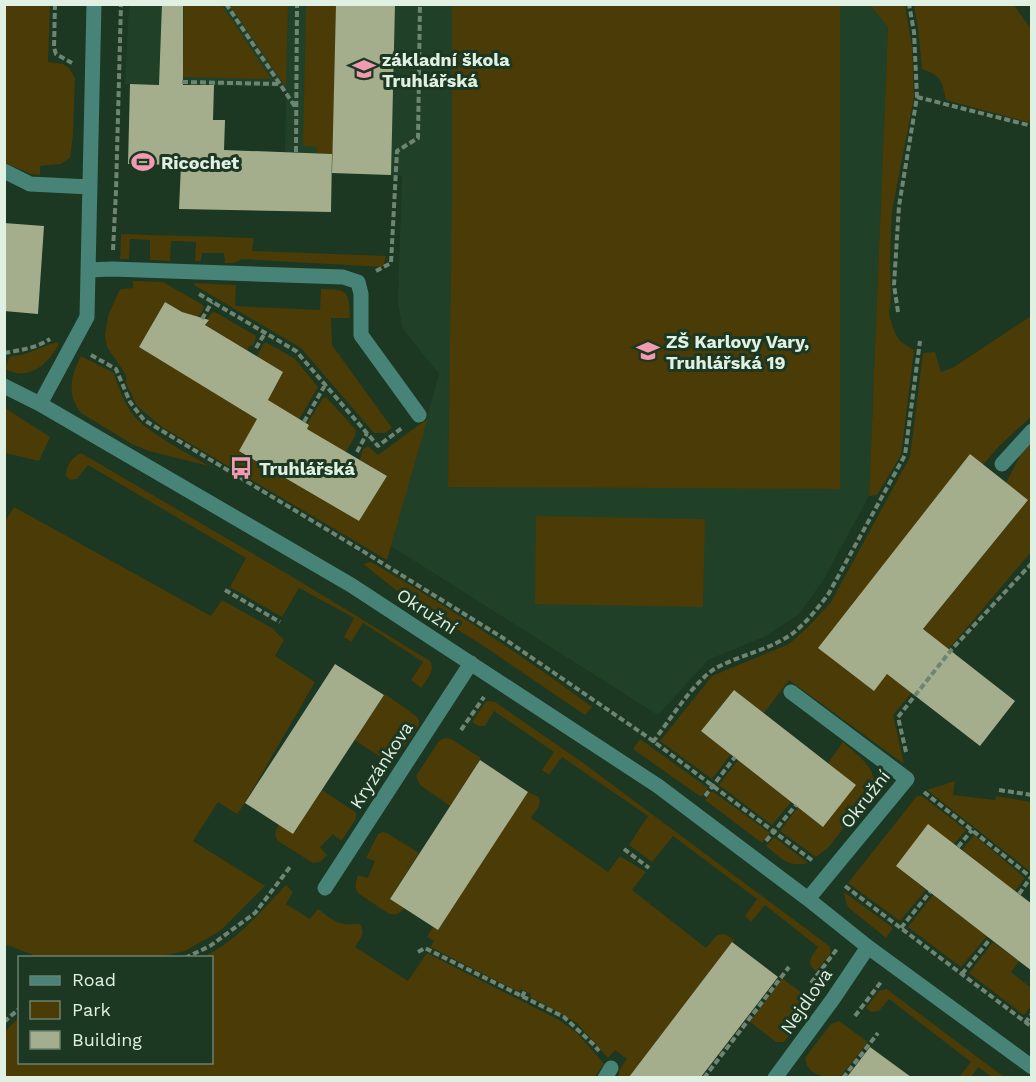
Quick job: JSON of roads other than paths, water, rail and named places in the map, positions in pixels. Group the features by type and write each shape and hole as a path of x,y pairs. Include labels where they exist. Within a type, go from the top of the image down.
{"street":[{"path":"40,404 87,317 94,4"},
{"path":"4,171 30,184 90,187"},
{"path":"88,270 343,277 358,282 361,294 361,335 419,415"},
{"name":"Okružní","path":"4,386 40,404 351,585 658,786 868,947 1032,1067"},
{"path":"1002,464 1032,431"},
{"name":"Kryzánkova","path":"325,888 471,663"},
{"name":"Okružní","path":"791,692 907,779 808,899"},
{"name":"Nejdlova","path":"775,1077 868,947"}],"place":[{"name":"základní škola Truhlářská","path":"364,69"},
{"name":"Ricochet","path":"143,162"},
{"name":"ZŠ Karlovy Vary, Truhlářská 19","path":"648,351"},
{"name":"Truhlářská","path":"241,468"}]}
